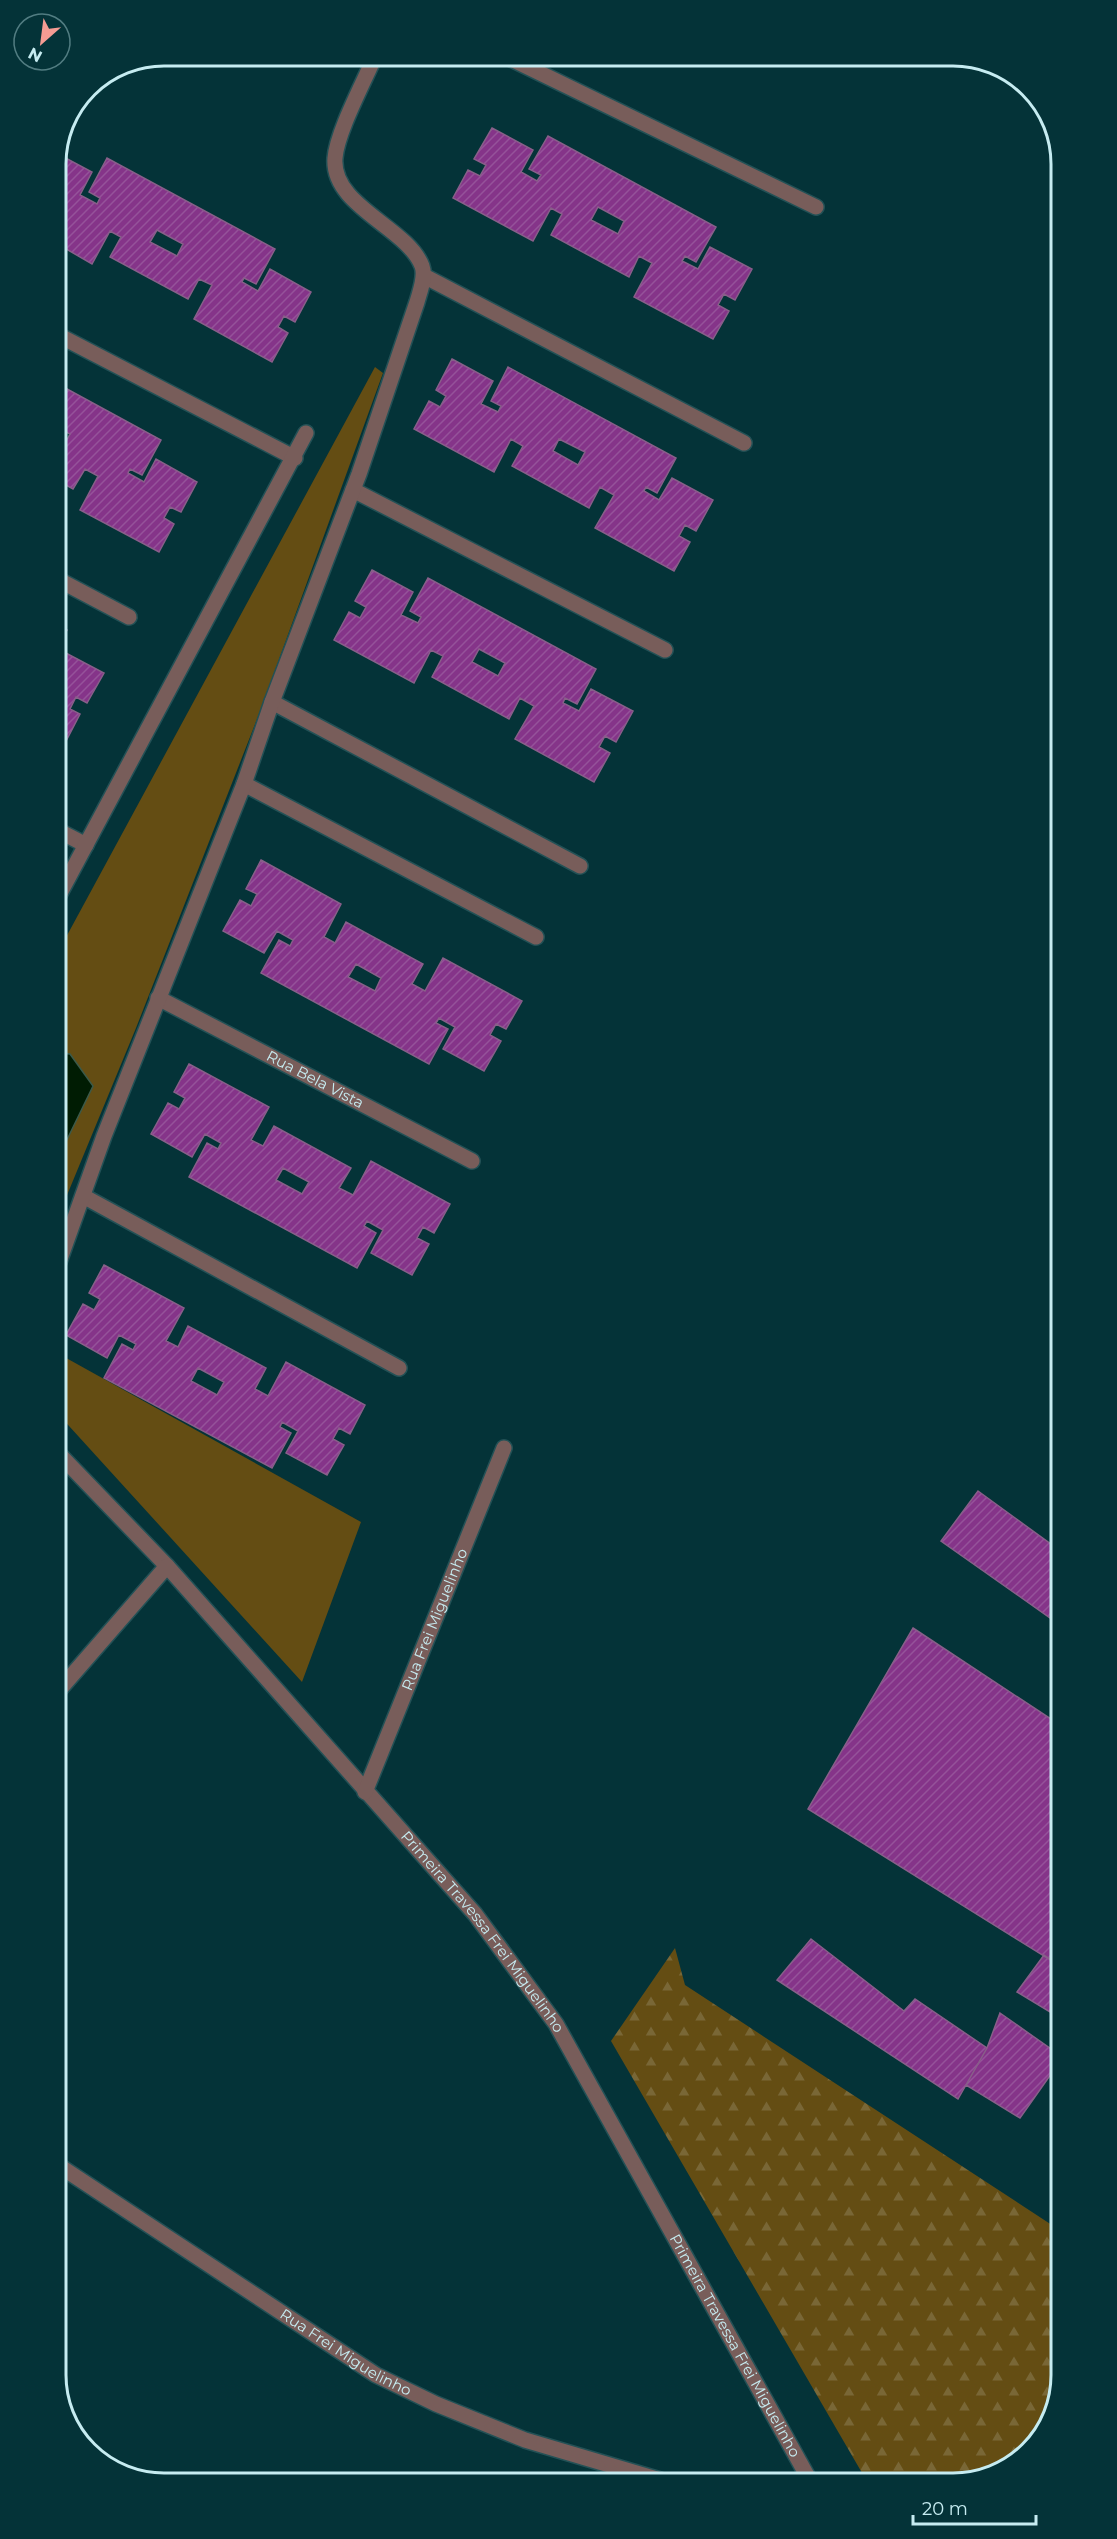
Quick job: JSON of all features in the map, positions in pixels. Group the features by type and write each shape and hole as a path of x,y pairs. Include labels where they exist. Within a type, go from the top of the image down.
{"street":[{"path":"66,1240 158,998 244,784 272,702 353,490 405,344 424,276 422,266 412,251 360,206 342,184 336,170 335,159 338,143 371,66"},
{"path":"526,66 816,207"},
{"path":"424,276 744,442"},
{"path":"66,339 295,458"},
{"path":"66,882 295,458 306,433"},
{"path":"353,490 665,650"},
{"path":"66,584 129,617"},
{"path":"272,702 580,866"},
{"path":"244,784 536,937"},
{"path":"66,835 86,845"},
{"name":"Rua Bela Vista","path":"158,998 472,1161"},
{"path":"82,1196 399,1368"},
{"name":"Rua Frei Miguelinho","path":"365,1792 504,1448"},
{"name":"Primeira Travessa Frei Miguelinho","path":"66,1461 167,1566 475,1914 556,2024 806,2473"},
{"path":"66,1682 167,1566"},
{"name":"Rua Frei Miguelinho","path":"66,2170 376,2375 436,2404 525,2440 636,2473"}],"green space":[{"path":"375,367 383,373 261,709 136,1028 66,1198 66,937"},
{"path":"66,1358 361,1522 302,1682 66,1423"},
{"path":"675,1948 685,1985 1051,2224 1049,2394 1041,2418 1022,2444 996,2463 972,2471 862,2473 611,2041"}],"shaded area":[{"path":"66,1054 70,1054 93,1086 66,1142"}],"building":[{"path":"492,128 533,150 521,172 537,181 541,175 529,169 548,136 716,227 696,262 685,256 682,261 698,269 710,247 752,269 735,300 724,294 718,305 729,311 713,339 634,297 652,263 639,256 629,277 551,235 562,214 551,208 533,241 453,198 468,170 480,176 486,165 474,159","holes":["598,207 624,221 618,234 591,220"]},
{"path":"66,158 92,172 80,195 97,204 100,198 89,192 107,158 275,249 256,284 244,278 242,282 258,291 270,269 311,292 295,322 284,316 278,327 288,333 272,362 194,319 212,285 199,279 188,299 110,257 121,237 110,231 92,264 66,249","holes":["157,230 183,244 177,256 150,242"]},
{"path":"452,359 493,381 481,404 498,412 501,406 491,401 508,367 676,458 657,493 646,487 644,491 659,500 672,478 713,500 696,531 685,525 679,536 690,542 674,571 595,528 614,495 600,487 589,508 512,466 523,446 511,439 494,472 414,429 429,401 440,407 446,396 436,390","holes":["559,439 585,452 578,465 553,451"]},
{"path":"66,388 161,440 142,475 130,469 128,473 144,482 156,459 197,482 181,512 170,507 164,518 174,524 159,552 80,510 98,476 85,469 73,489 66,485 66,441 70,434 66,432"},
{"path":"372,570 413,592 401,615 418,623 421,617 410,611 428,578 596,669 577,704 565,698 563,703 579,711 591,689 633,711 616,742 605,736 599,747 610,753 594,782 515,739 534,706 520,698 509,719 432,677 443,656 431,650 414,683 334,640 349,612 360,618 366,607 355,601","holes":["479,649 505,663 498,676 472,662"]},
{"path":"66,653 104,673 87,703 76,697 70,709 80,714 66,741"},
{"path":"261,860 341,904 324,937 335,943 346,922 423,964 412,984 425,991 443,958 522,1001 506,1029 496,1024 490,1035 501,1041 484,1071 443,1049 455,1027 439,1018 436,1023 448,1029 429,1064 261,973 279,940 290,946 293,940 277,931 264,953 223,931 240,900 251,906 257,894 246,889","holes":["356,964 381,978 375,991 348,977"]},
{"path":"189,1064 269,1107 251,1140 263,1146 274,1126 351,1168 339,1188 353,1195 371,1161 450,1204 434,1233 423,1227 417,1238 429,1244 412,1275 371,1253 383,1230 367,1221 364,1226 376,1233 357,1268 189,1177 207,1143 218,1149 221,1143 205,1134 192,1157 151,1134 168,1103 179,1109 185,1098 174,1092","holes":["283,1168 309,1182 302,1194 276,1180"]},
{"path":"104,1265 184,1308 166,1341 178,1347 188,1326 266,1368 255,1389 268,1396 286,1362 365,1405 350,1434 339,1428 333,1439 344,1445 327,1475 286,1453 298,1431 282,1422 280,1427 291,1433 272,1468 104,1378 122,1344 133,1350 136,1344 119,1335 107,1358 66,1335 83,1304 94,1310 100,1299 89,1293","holes":["198,1368 224,1382 217,1395 191,1381"]},
{"path":"978,1491 1051,1544 1051,1619 941,1541"},
{"path":"913,1628 1051,1719 1051,1960 808,1809"},
{"path":"811,1939 904,2011 915,1999 987,2048 958,2099 777,1980"},
{"path":"1044,1955 1051,1960 1050,2012 1017,1992"},
{"path":"1000,2013 1051,2049 1051,2074 1020,2118 966,2085 987,2048"}]}
